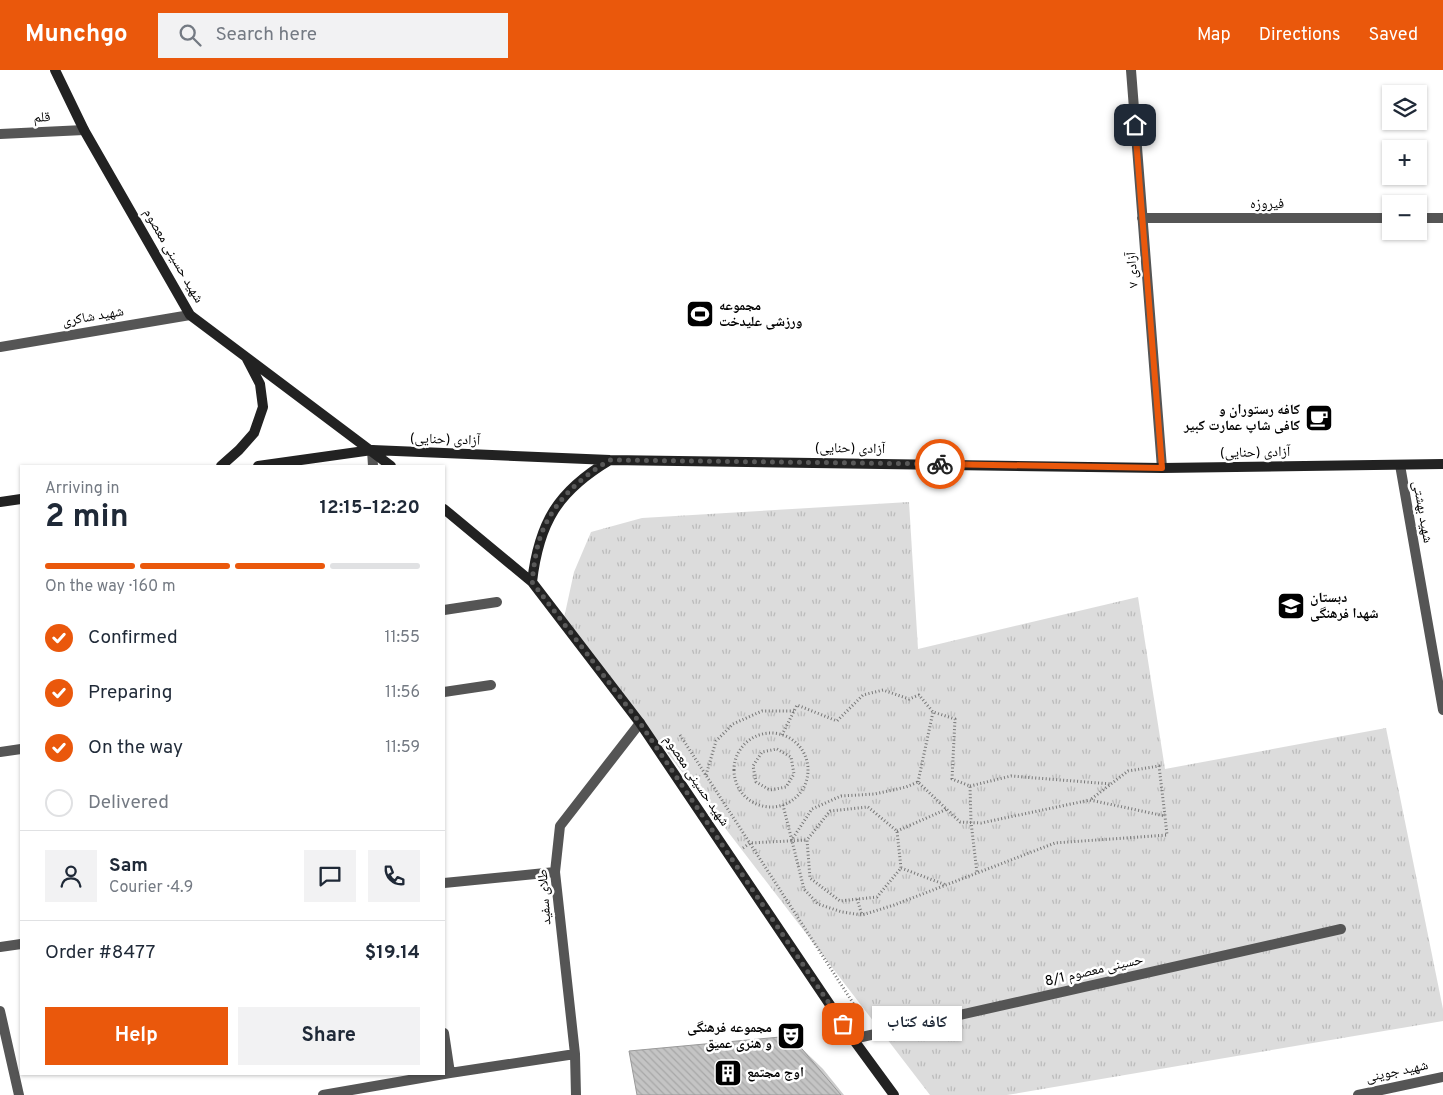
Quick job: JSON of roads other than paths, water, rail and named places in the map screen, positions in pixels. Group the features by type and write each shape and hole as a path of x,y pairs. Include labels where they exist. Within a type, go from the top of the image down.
{"main road":[{"name":"شهید حسینی معصوم","path":"55,70 84,130 190,315 390,465"},
{"path":"221,465 254,434 263,407 260,384 246,356"},
{"name":"آزادی (حنایی)","path":"265,465 372,450 610,460 1162,468 1443,464"},
{"path":"532,582 535,556 542,532 554,510 570,490 588,473 610,460"},
{"path":"0,502 20,499"},
{"name":"شهید حسینی معصوم","path":"445,511 532,582 640,723 853,1039 894,1095"}],"street":[{"name":"آزادی ۷","path":"1131,70 1162,468"},
{"name":"قلم","path":"0,134 84,130"},
{"name":"فیروزه","path":"1142,218 1382,218"},
{"path":"1427,218 1443,218"},
{"name":"شهید شاکری","path":"0,347 190,315"},
{"path":"372,450 373,465"},
{"name":"شهید بهشتی","path":"1400,465 1440,671 1443,710"},
{"path":"445,610 497,602"},
{"path":"445,692 491,685"},
{"name":"طلای سفید","path":"576,1095 575,1054 555,872 560,826 640,723"},
{"path":"0,752 20,749"},
{"path":"445,883 555,872"},
{"name":"حسینی معصوم 8/1","path":"853,1039 1341,929"},
{"path":"0,947 20,944"},
{"path":"0,1011 19,1095"},
{"path":"445,1040 450,1073"},
{"path":"445,1074 575,1054"},
{"path":"323,1095 438,1075"},
{"name":"شهید جوینی","path":"1358,1095 1443,1077"}],"place":[{"name":"مجموعه ورزشی علیدخت","path":"700,314"},
{"name":"کافه رستوران و کافی شاپ عمارت کبیر","path":"1319,418"},
{"name":"دبستان شهدا فرهنگی","path":"1291,606"},
{"name":"کافه کتاب","path":"843,1024"},
{"name":"مجموعه فرهنگی و هنری عمیق","path":"791,1036"},
{"name":"اوج مجتمع","path":"728,1073"}]}
